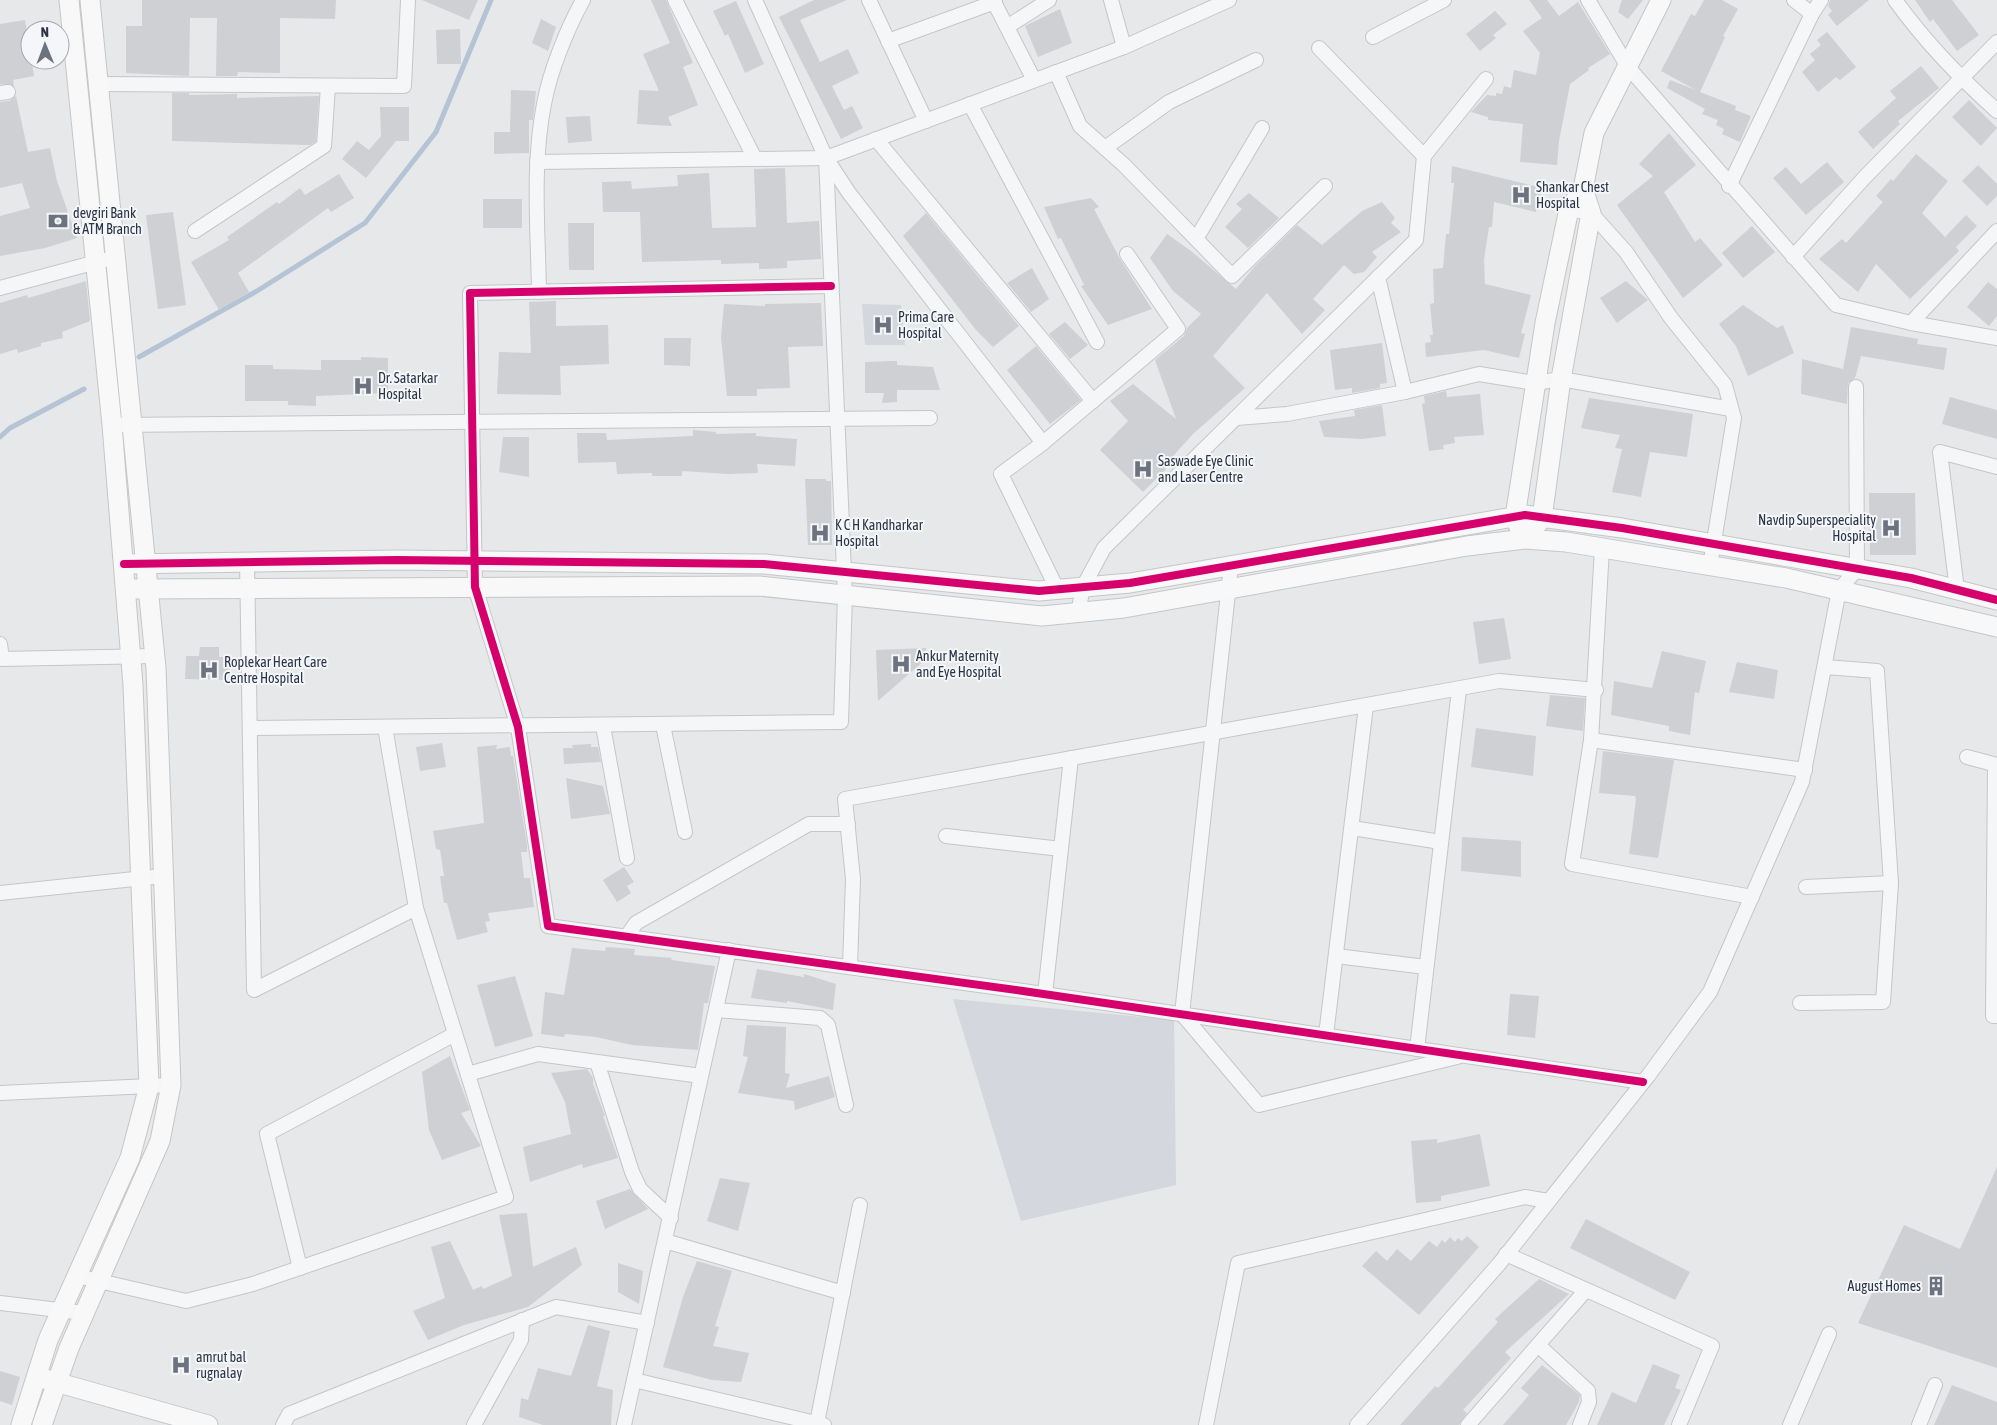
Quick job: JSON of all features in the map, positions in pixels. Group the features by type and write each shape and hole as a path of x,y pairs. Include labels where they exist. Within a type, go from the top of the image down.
{"street":[{"path":"20,1425 48,1340 130,1158 149,1086 131,657 126,589 112,425 69,0"},
{"path":"42,1425 84,1313 160,1141 171,1085 155,656 90,0"},
{"path":"97,84 404,86 408,0"},
{"path":"539,292 537,162 544,103 568,28 584,0"},
{"path":"675,0 755,159"},
{"path":"755,0 826,158 849,193 1042,443"},
{"path":"869,0 926,121"},
{"path":"1007,26 1049,0"},
{"path":"1111,0 1124,47"},
{"path":"537,162 826,158 1124,47 1229,0"},
{"path":"1373,37 1444,0"},
{"path":"1588,0 1628,67 1730,186 1836,305 1912,323 1997,338"},
{"path":"1525,539 1515,517 1545,323 1569,209 1583,189 1594,133 1661,0"},
{"path":"1794,0 1812,14"},
{"path":"1730,186 1812,14 1821,0"},
{"path":"1896,0 1922,37 1961,79 1997,111"},
{"path":"888,41 994,1 1034,80"},
{"path":"1794,257 1864,178 1997,42"},
{"path":"1319,48 1424,156"},
{"path":"1105,148 1170,102 1256,60"},
{"path":"1056,72 1080,126 1105,148 1232,276 1325,186"},
{"path":"1078,613 1083,587 1104,548 1416,240 1424,156 1486,79"},
{"path":"195,231 324,146 328,86"},
{"path":"970,104 1098,342"},
{"path":"1196,239 1262,128"},
{"path":"876,139 1093,401"},
{"path":"250,728 518,727 841,722 845,595 826,158"},
{"path":"1525,539 1542,518 1561,378 1590,213 1583,189"},
{"path":"1569,209 1590,213 1626,252 1671,318 1725,385 1734,418 1710,566"},
{"path":"1912,323 1997,231"},
{"path":"1057,589 1001,474 1042,443 1178,329 1128,254"},
{"path":"0,288 114,257"},
{"path":"1378,277 1405,392"},
{"path":"831,286 470,293 475,587 518,727 548,926 1045,994 1643,1082"},
{"path":"1236,418 1286,414 1405,392 1479,374 1536,383 1561,378 1731,410"},
{"path":"1357,1425 1506,1254 1643,1082 1710,992 1802,782 1839,590 1858,569 1856,387"},
{"path":"112,425 930,418"},
{"path":"1957,590 1940,452 1997,467"},
{"path":"124,564 474,561 764,564 1039,591 1130,583 1525,515 1714,544 1911,578 1997,600"},
{"path":"126,589 759,586 1042,616 1124,608 1467,546 1525,539 1602,548 1839,590 1997,627"},
{"path":"1602,548 1596,690 1591,740 1572,864 1752,897"},
{"path":"247,562 254,990 416,908"},
{"path":"1231,566 1182,1014 1259,1105 1464,1056"},
{"path":"0,644 1,659 155,656"},
{"path":"1800,1003 1884,1002 1890,883 1877,671 1824,666"},
{"path":"850,967 854,879 846,799 1459,690 1499,681 1596,690"},
{"path":"1416,1049 1459,690"},
{"path":"1326,1035 1366,706"},
{"path":"663,725 685,832"},
{"path":"603,726 627,858"},
{"path":"77,1276 186,1301 253,1284 506,1197 416,908 385,728"},
{"path":"1591,740 1804,770"},
{"path":"1967,757 1996,765 1993,1016 1997,1016"},
{"path":"1045,994 1071,758"},
{"path":"627,936 636,923 809,824 848,824"},
{"path":"1352,828 1441,842"},
{"path":"946,836 1061,849"},
{"path":"0,893 163,876"},
{"path":"1806,888 1890,883"},
{"path":"624,1425 729,950"},
{"path":"1336,956 1426,967"},
{"path":"716,1010 820,1018 825,1021 828,1025 846,1105"},
{"path":"300,1268 267,1134 455,1034"},
{"path":"468,1074 538,1054 701,1076"},
{"path":"597,1062 632,1172 640,1189 671,1218"},
{"path":"0,1093 171,1085"},
{"path":"1206,1425 1238,1263 1526,1197 1548,1201"},
{"path":"634,1380 820,1424 860,1205"},
{"path":"665,1241 843,1294"},
{"path":"1506,1254 1712,1346 1679,1425"},
{"path":"1468,1425 1586,1290"},
{"path":"0,1302 84,1313"},
{"path":"283,1425 289,1414 556,1307 647,1323"},
{"path":"474,1425 521,1340 522,1320"},
{"path":"1790,1425 1829,1334"},
{"path":"1538,1345 1588,1391 1589,1402 1580,1425"},
{"path":"36,1376 208,1425"},
{"path":"1919,1425 1935,1385"}],"shaded area":[{"name":"Prima Care Hospital","path":"862,304 901,305 905,345 865,345"},
{"path":"953,999 1174,1020 1176,1185 1021,1221"}],"building":[{"path":"142,0 336,0 335,19 280,18 280,73 238,72 237,76 216,76 217,18 190,18 189,76 126,73 126,26 142,26"},
{"path":"422,0 478,0 469,20"},
{"path":"651,0 666,0 693,63 683,67 698,105 668,117 672,126 637,124 639,90 659,91 643,54 670,43"},
{"path":"814,0 847,0 800,20 820,62 848,49 859,73 832,86 844,110 852,106 863,128 841,139 779,17"},
{"path":"1529,0 1547,0 1559,16 1578,2 1610,54 1588,68 1589,70 1570,84 1559,141 1557,165 1520,162 1523,124 1488,120 1488,117 1471,112 1487,95 1496,96 1496,93 1502,94 1504,86 1511,88 1514,70 1536,75 1540,53 1523,31 1542,18"},
{"path":"1622,0 1643,0 1628,19 1618,12"},
{"path":"1704,0 1722,0 1738,9 1723,36 1725,37 1700,92 1736,106 1735,110 1751,116 1740,142 1722,134 1724,129 1716,125 1718,120 1702,114 1705,109 1667,88 1670,80 1696,90 1661,71 1691,14 1695,16"},
{"path":"1830,0 1869,0 1837,26 1828,15 1832,11 1828,6"},
{"path":"1915,0 1952,0 1979,35 1957,51 1933,19 1930,22"},
{"path":"736,1 764,64 745,73 728,34 725,36 713,11"},
{"path":"1060,9 1072,43 1038,57 1025,26"},
{"path":"1495,11 1507,24 1493,35 1496,38 1480,51 1466,34"},
{"path":"541,19 556,27 548,51 532,43"},
{"path":"20,21 20,70 33,70 34,76 13,80 14,86 0,84 0,24"},
{"path":"460,29 461,64 437,64 436,30"},
{"path":"1827,32 1856,67 1840,80 1836,77 1818,92 1802,72 1815,60 1810,54 1821,45 1817,40"},
{"path":"1921,66 1939,88 1898,121 1900,124 1873,149 1858,132 1896,98 1890,91"},
{"path":"511,90 536,91 533,120 529,120 529,153 494,154 494,132 510,132"},
{"path":"172,93 189,93 189,95 237,94 237,98 319,96 316,141 310,145 172,141"},
{"path":"16,96 28,152 50,148 57,181 77,238 45,248 0,256 0,216 30,208 22,183 0,188 0,102 10,101"},
{"path":"1969,100 1997,128 1981,146 1952,117"},
{"path":"380,107 409,107 409,141 396,141 366,178 342,159 357,141 369,150 381,136"},
{"path":"590,116 592,141 568,143 566,117"},
{"path":"1669,133 1696,165 1664,192 1695,242 1700,238 1723,265 1683,298 1617,205 1653,176 1639,164"},
{"path":"1916,154 1948,181 1922,213 1945,237 1966,215 1977,226 1956,247 1959,251 1910,299 1876,264 1858,292 1819,259 1842,239 1846,243 1883,202 1876,196 1891,179 1893,181"},
{"path":"1827,162 1844,182 1806,215 1773,178 1786,167 1801,184"},
{"path":"1978,165 1997,184 1997,196 1987,206 1962,181"},
{"path":"1452,166 1542,188 1536,212 1494,202 1492,227 1489,227 1484,260 1485,284 1531,295 1521,333 1525,334 1519,358 1484,350 1426,357 1425,343 1431,342 1430,335 1433,335 1430,304 1434,303 1433,269 1443,268 1446,234 1449,234 1454,183 1451,183"},
{"path":"785,168 787,223 819,221 821,259 787,261 787,268 759,269 759,263 721,264 721,260 642,262 640,212 603,212 602,182 631,181 632,189 678,186 677,175 709,173 712,228 756,227 754,169"},
{"path":"339,174 354,198 331,212 328,208 238,273 249,292 219,310 191,262 229,240 227,237 277,202 279,204 300,188 305,195"},
{"path":"1249,193 1279,218 1248,248 1225,227 1242,209 1236,204"},
{"path":"1091,198 1099,207 1094,209 1120,259 1152,309 1108,325 1081,286 1084,285 1061,238 1058,239 1044,207"},
{"path":"483,199 522,199 522,228 483,228"},
{"path":"1382,202 1395,218 1391,223 1401,232 1372,252 1377,257 1364,272 1354,274 1344,265 1313,299 1325,310 1302,334 1267,293 1213,356 1245,388 1193,434 1164,466 1166,469 1143,492 1100,450 1128,421 1110,401 1133,384 1176,419 1155,360 1184,336 1187,328 1201,314 1173,291 1150,258 1167,234 1191,251 1236,289 1255,266 1297,225 1322,245 1362,211"},
{"path":"173,212 186,305 158,309 146,215"},
{"path":"926,213 1019,326 993,347 976,330 903,236"},
{"path":"568,223 594,223 594,270 569,270"},
{"path":"1752,226 1775,252 1743,278 1722,253"},
{"path":"1032,268 1049,299 1031,312 1007,283"},
{"path":"86,281 90,321 62,332 63,338 41,343 41,346 18,353 17,349 0,354 0,303 27,295 28,298"},
{"path":"1626,281 1648,300 1617,323 1600,298"},
{"path":"1988,282 1997,289 1997,316 1989,326 1967,307"},
{"path":"556,301 556,326 608,325 609,364 560,366 561,395 497,394 499,352 531,353 529,302"},
{"path":"821,303 823,346 788,347 790,388 757,389 757,396 727,396 721,337 724,304 765,306 765,304"},
{"path":"1743,305 1777,328 1783,325 1794,353 1748,376 1736,346 1719,324"},
{"path":"1065,322 1088,345 1070,359 1049,334"},
{"path":"1851,327 1918,339 1917,344 1947,348 1944,370 1861,356 1855,378 1848,383 1847,404 1801,394 1802,359 1843,369"},
{"path":"664,338 691,338 690,366 664,365"},
{"path":"1382,343 1387,383 1380,384 1380,388 1352,393 1352,388 1335,390 1330,350"},
{"path":"1036,346 1081,400 1050,424 1007,370"},
{"path":"361,357 388,358 388,393 316,396 316,406 288,405 288,401 245,401 245,365 273,365 273,369 321,370 321,360 361,360"},
{"path":"897,361 897,365 933,367 940,390 897,390 897,402 882,403 884,393 865,393 865,362"},
{"path":"1446,391 1447,397 1480,394 1484,435 1454,437 1455,443 1443,445 1444,449 1429,451 1422,404 1425,403 1424,396"},
{"path":"1950,397 1997,410 1997,439 1942,424"},
{"path":"1589,398 1693,414 1687,457 1650,452 1641,497 1612,492 1622,449 1615,448 1620,435 1581,428"},
{"path":"1382,405 1386,436 1362,439 1324,437 1319,421 1355,416 1354,410"},
{"path":"693,430 716,432 716,434 756,433 756,436 797,439 795,466 757,464 758,473 728,474 682,471 682,476 652,476 652,473 617,474 616,462 578,463 577,433 606,433 607,440 693,436"},
{"path":"503,437 529,437 529,477 499,472"},
{"path":"805,479 826,479 826,481 831,481 832,545 808,545"},
{"path":"1869,493 1915,493 1916,555 1870,555"},
{"path":"1504,618 1511,659 1479,664 1473,622"},
{"path":"200,647 219,647 219,657 229,657 228,680 185,679 186,656 199,656"},
{"path":"926,648 926,659 878,701 876,650"},
{"path":"1662,651 1706,661 1699,693 1695,692 1690,735 1669,731 1669,726 1611,715 1614,681 1652,688"},
{"path":"1737,662 1778,670 1774,699 1729,692"},
{"path":"1550,695 1585,698 1583,731 1546,726"},
{"path":"1476,728 1536,736 1533,776 1471,767"},
{"path":"442,743 446,767 420,771 416,747"},
{"path":"591,744 591,747 598,747 601,762 564,764 563,748 573,748 572,745"},
{"path":"497,745 496,749 510,747 511,756 513,756 527,845 527,852 521,852 524,878 530,878 534,907 488,913 490,921 485,922 488,932 457,940 447,903 444,903 440,876 444,876 440,850 436,849 433,831 484,823 477,747"},
{"path":"1603,751 1674,760 1658,858 1629,854 1636,799 1635,796 1599,793"},
{"path":"566,778 603,786 610,814 571,819"},
{"path":"1462,837 1521,841 1521,877 1461,871"},
{"path":"624,867 634,882 627,886 631,893 617,902 603,880"},
{"path":"606,947 635,949 634,955 672,958 671,960 715,966 708,1003 704,1003 698,1050 632,1045 596,1037 565,1034 564,1037 541,1034 545,992 564,995 572,948 605,951"},
{"path":"757,969 804,977 804,974 836,984 833,1010 787,1001 787,1003 751,998"},
{"path":"515,976 533,1036 495,1047 477,985"},
{"path":"1510,994 1539,996 1535,1038 1507,1035"},
{"path":"747,1025 786,1027 785,1073 790,1074 786,1088 829,1076 835,1097 795,1110 794,1101 738,1093 748,1057 743,1056"},
{"path":"450,1056 470,1110 461,1113 481,1146 442,1160 429,1130 422,1072"},
{"path":"587,1069 593,1078 593,1084 605,1116 603,1116 618,1158 583,1168 582,1164 530,1182 523,1147 571,1134 565,1102 551,1073"},
{"path":"1480,1134 1490,1186 1441,1196 1441,1201 1416,1203 1411,1141 1437,1139 1437,1143"},
{"name":"August Homes","path":"1997,1167 1997,1368 1858,1323 1904,1225 1960,1249"},
{"path":"720,1178 750,1183 738,1231 707,1221"},
{"path":"630,1189 648,1209 605,1229 596,1201"},
{"path":"527,1213 533,1267 576,1247 582,1265 528,1307 464,1325 428,1340 413,1311 445,1298 431,1247 450,1241 473,1290 482,1286 483,1289 512,1276 499,1215"},
{"path":"1586,1219 1690,1272 1675,1300 1570,1248"},
{"path":"1467,1236 1479,1247 1419,1315 1362,1266 1376,1251 1387,1261 1397,1249 1411,1261 1429,1241 1437,1247 1442,1240 1445,1243 1450,1237 1455,1242 1458,1238 1462,1241"},
{"path":"697,1261 732,1271 715,1326 719,1327 713,1346 749,1353 741,1382 712,1380 663,1367 683,1297"},
{"path":"618,1263 643,1271 639,1304 618,1292"},
{"path":"1539,1279 1569,1294 1505,1352 1511,1358 1463,1410 1467,1413 1459,1425 1400,1425 1435,1386 1438,1388 1498,1322 1495,1319"},
{"path":"588,1325 610,1331 597,1386 613,1390 611,1425 543,1425 519,1417 521,1398 528,1400 538,1368 571,1376"},
{"path":"1653,1364 1680,1375 1675,1388 1681,1390 1664,1425 1597,1425 1612,1392 1636,1403"},
{"path":"1542,1365 1580,1395 1579,1402 1566,1425 1503,1425 1529,1395 1521,1388"},
{"path":"0,1371 20,1377 12,1405 0,1401"},
{"path":"1952,1385 1997,1402 1997,1425 1934,1425"}],"waterway":[{"path":"139,357 257,291 365,223 436,132 491,0"},
{"path":"0,437 10,428 84,389"}],"cycle path":[{"path":"831,286 470,293 475,587 518,727 548,926 1023,991 1643,1082"},
{"path":"124,564 397,560 764,564 1039,591 1130,583 1525,515 1622,528 1911,578 1997,600"}],"place":[{"name":"Shankar Chest Hospital","path":"1521,195"},
{"name":"devgiri Bank & ATM Branch","path":"58,221"},
{"name":"Prima Care Hospital","path":"883,325"},
{"name":"Dr. Satarkar Hospital","path":"363,386"},
{"name":"Saswade Eye Clinic and Laser Centre","path":"1143,469"},
{"name":"Navdip Superspeciality Hospital","path":"1891,528"},
{"name":"K C H Kandharkar Hospital","path":"820,533"},
{"name":"Ankur Maternity and Eye Hospital","path":"901,664"},
{"name":"Roplekar Heart Care Centre Hospital","path":"209,670"},
{"name":"August Homes","path":"1936,1286"},
{"name":"amrut bal rugnalay","path":"181,1365"}]}
